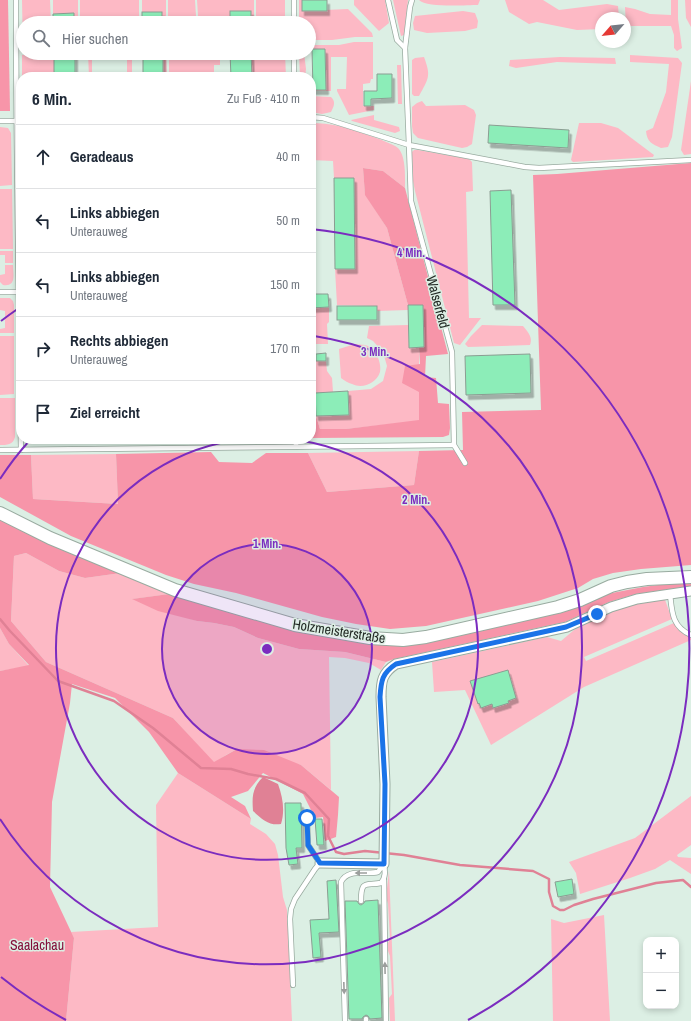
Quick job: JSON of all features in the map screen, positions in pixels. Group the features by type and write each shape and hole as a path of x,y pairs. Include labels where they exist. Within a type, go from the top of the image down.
{"street":[{"name":"Holzmeisterstraße","path":"0,513 50,538 175,590 295,625 370,638 403,640 426,637 558,607 580,600 610,586 647,579 691,577"},
{"path":"320,863 384,862 385,784 380,697 383,676 390,668 396,664 566,627 625,602 647,597 691,592"}],"lane":[{"path":"16,0 16,16"},
{"path":"294,0 294,16"},
{"path":"388,0 397,40 405,48"},
{"name":"Walserfeld","path":"412,0 405,48 411,201 452,352 454,445"},
{"path":"17,60 17,72"},
{"path":"294,60 294,72"},
{"path":"316,117 324,118 409,145 525,167 539,168 691,160"},
{"path":"0,121 16,121"},
{"path":"0,292 16,292"},
{"path":"21,444 21,450"},
{"path":"0,450 454,445 465,463"},
{"path":"670,594 672,614 678,626 686,633 691,635"},
{"path":"293,985 290,919 291,909 295,899 320,863 308,845 307,818"},
{"path":"384,862 386,1021"},
{"path":"345,1021 341,882 343,878 350,873 378,872 384,862"},
{"path":"361,901 361,891 366,884 382,883 384,880"}],"shaded area":[{"path":"22,0 50,0 51,16 22,16"},
{"path":"53,0 78,0 78,16 74,16 74,13 53,14"},
{"path":"80,0 139,0 139,16 80,16"},
{"path":"142,0 166,0 166,16 162,16 162,12 142,12"},
{"path":"168,0 195,0 196,16 168,16"},
{"path":"197,0 254,0 254,16 250,16 250,11 230,11 230,16 198,16"},
{"path":"256,0 285,0 285,16 256,16"},
{"path":"299,0 302,0 302,11 348,9 372,33 373,37 316,40 316,16 299,16"},
{"path":"354,0 385,0 389,23 379,31 354,5"},
{"path":"393,0 408,0 404,35 401,36"},
{"path":"419,0 480,0 478,5 456,6 429,4 423,3"},
{"path":"505,0 543,0 559,10 607,4 618,6 618,12 595,12 595,29 577,30 537,22 529,24 509,12"},
{"path":"671,0 678,0 678,19 682,48 677,51 674,48 674,35 671,26 631,26 631,12 625,12 625,7 650,14 671,15"},
{"path":"685,0 691,0 691,27 686,18"},
{"path":"463,11 475,13 478,21 477,28 465,31 427,33 414,30 413,23 415,16"},
{"path":"354,42 373,42 373,79 371,79 370,83 363,84 363,106 374,106 374,110 349,115 337,91 337,89 346,89 347,57 331,57 331,91 316,91 326,90 325,49 316,49 316,45 339,45"},
{"path":"630,55 678,58 682,63 672,137 668,147 661,148 653,144 649,140 646,131 653,128 666,92 669,64 630,62"},
{"path":"424,57 428,69 427,81 419,96 414,96 412,94 412,60 415,58"},
{"path":"560,57 615,58 616,64 557,62 516,68 509,66 510,60"},
{"path":"22,60 54,60 54,72 22,72"},
{"path":"88,60 92,60 92,72 89,72"},
{"path":"127,60 132,60 132,72 127,72"},
{"path":"163,60 166,60 167,72 163,72"},
{"path":"169,60 220,60 220,65 214,65 214,72 169,72"},
{"path":"251,60 285,60 286,72 252,72"},
{"path":"299,60 305,60 306,72 300,72"},
{"path":"397,65 401,65 402,104 398,104"},
{"path":"691,81 691,154 684,155 681,150"},
{"path":"316,96 331,97 334,104 331,112 322,114 316,113"},
{"path":"422,101 426,106 465,105 474,110 476,115 472,144 462,148 418,138 413,133 412,107"},
{"path":"374,115 374,120 399,127 400,131 395,133 351,120"},
{"path":"316,123 344,127 396,146 399,149 403,157 405,168 405,188 383,171 363,168 365,194 387,228 408,305 408,310 377,311 377,306 337,305 335,269 355,269 354,178 334,178 333,161 316,160"},
{"path":"579,123 601,123 618,128 654,155 653,157 573,162 571,160"},
{"path":"0,127 8,128 11,133 12,185 0,186"},
{"path":"414,150 469,159 472,162 473,191 466,192 469,318 481,318 460,345 454,343 415,191 413,181 412,152"},
{"path":"0,189 12,189 13,249 0,249"},
{"path":"0,251 13,251 13,263 5,263 5,255 0,255"},
{"path":"5,265 13,265 14,276 10,284 3,285 0,282 0,275 5,274"},
{"path":"0,298 10,298 13,301 14,333 0,333 0,329 5,328 5,311 0,310"},
{"path":"329,307 329,322 327,324 328,344 316,344 316,308"},
{"path":"408,325 409,347 419,347 419,421 346,429 320,429 316,416 349,415 348,391 371,389 383,381 387,366 383,352 373,341 367,338 369,326"},
{"path":"482,325 523,326 530,337 530,345 468,347 465,344"},
{"path":"0,336 14,336 14,394 0,395"},
{"path":"355,344 365,345 374,350 380,365 380,372 375,380 364,386 349,383 341,378 339,349"},
{"path":"316,361 326,361 327,371 332,378 333,392 316,393"},
{"path":"0,398 15,398 15,437 13,442 7,445 0,445"},
{"path":"419,451 414,485 327,492 308,453"},
{"path":"116,454 118,504 33,499 31,455"},
{"path":"26,553 59,571 85,578 121,573 169,594 133,599 197,621 234,627 258,638 299,649 345,652 386,662 381,670 369,663 345,658 329,657 331,790 301,765 237,749 214,763 173,718 46,662 11,621 14,556"},
{"path":"664,597 672,619 584,657 586,661 674,623 679,630 691,638 691,640 584,687 491,745 465,690 434,692 432,662 547,637 561,641 574,630 599,617 627,606"},
{"path":"0,628 9,644 29,666 0,671"},
{"path":"178,773 251,819 250,824 266,834 275,844 278,855 283,897 287,910 292,1021 66,1021 74,938 71,932 158,927 156,805"},
{"path":"263,777 278,784 283,804 281,824 269,823 253,811 255,789"},
{"path":"691,796 691,845 677,855 678,857 691,858 691,874 670,860 655,869 580,894 576,873 569,862 635,838"},
{"path":"389,871 395,1021 390,1021 389,998 392,994 390,956 387,945 390,939 388,904 386,897"},
{"path":"604,915 610,1021 553,1021 551,919 564,923"}],"green space":[{"path":"0,0 8,0 10,111 0,111"},
{"path":"691,163 691,565 613,573 593,579 578,588 538,601 426,626 390,629 322,617 236,593 194,584 166,575 71,536 0,497 0,455 31,455 33,499 118,504 116,454 211,452 219,462 252,463 266,453 308,453 327,492 414,485 419,451 463,450 462,412 541,410 533,175"},
{"path":"363,168 383,171 405,188 448,354 426,356 425,377 436,378 438,403 449,404 449,435 443,437 316,438 316,416 320,429 346,429 419,420 419,392 402,383 405,366 420,364 419,347 424,347 423,305 408,305 387,228 365,195"},
{"name":"Saalachau","path":"0,517 121,573 85,578 59,571 26,553 14,556 11,621 46,662 173,718 214,762 237,749 264,750 301,765 339,797 336,837 325,841 323,817 315,818 303,794 263,773 248,791 231,797 245,806 251,819 178,773 149,732 115,698 72,684 70,703 52,802 50,887 74,938 66,1021 0,1021 0,671 29,665 9,644 0,628"},
{"path":"691,582 691,586 636,594 609,602 565,622 386,662 345,652 299,649 258,638 234,627 197,621 158,611 132,599 169,594 294,631 427,643 557,613 612,593 643,587"}],"building":[{"path":"302,0 327,0 327,11 302,11"},
{"path":"230,11 251,11 251,16 230,16"},
{"path":"142,12 162,12 162,16 142,16"},
{"path":"74,13 74,16 53,16 53,14"},
{"path":"316,49 325,49 326,90 316,90 316,72 313,72 312,60 316,60"},
{"path":"54,60 75,60 75,72 54,72"},
{"path":"143,60 163,60 163,72 143,72"},
{"path":"230,60 251,60 252,72 231,72"},
{"path":"377,74 392,74 392,98 371,99 371,106 364,106 364,91 377,91"},
{"path":"489,125 569,130 568,148 488,143"},
{"path":"334,178 354,178 355,269 335,269"},
{"path":"511,190 515,305 493,305 490,191"},
{"path":"316,294 328,294 329,307 316,308"},
{"path":"408,305 423,305 424,347 409,348"},
{"path":"337,306 377,306 377,320 337,320"},
{"path":"326,353 326,361 316,361 316,354"},
{"path":"530,354 531,393 466,395 465,356"},
{"path":"348,391 349,415 316,416 316,393"},
{"path":"508,670 516,698 508,701 509,703 493,708 492,704 481,708 479,703 478,704 470,681"},
{"path":"285,803 301,803 302,848 296,848 298,864 289,865 286,848"},
{"path":"315,819 322,819 324,845 317,845"},
{"path":"572,879 574,894 558,897 555,882"},
{"path":"336,880 339,932 319,933 321,957 313,958 310,920 329,919 327,881"},
{"path":"378,900 382,1018 370,1019 366,1015 362,1019 349,1019 345,901 357,901 361,905 365,901"}],"waterway":[{"path":"0,619 58,681 114,701 153,728 201,768 231,769 276,779 305,793 329,819 328,836 336,852 344,854 365,851 404,855 460,865 533,871 549,879 549,892 553,906 560,910 564,910 593,899 656,883 683,880 691,887"}],"route":[{"path":"307,818 308,845 320,863 384,864 385,784 380,697 383,676 387,671 396,664 566,627 597,614"}]}
